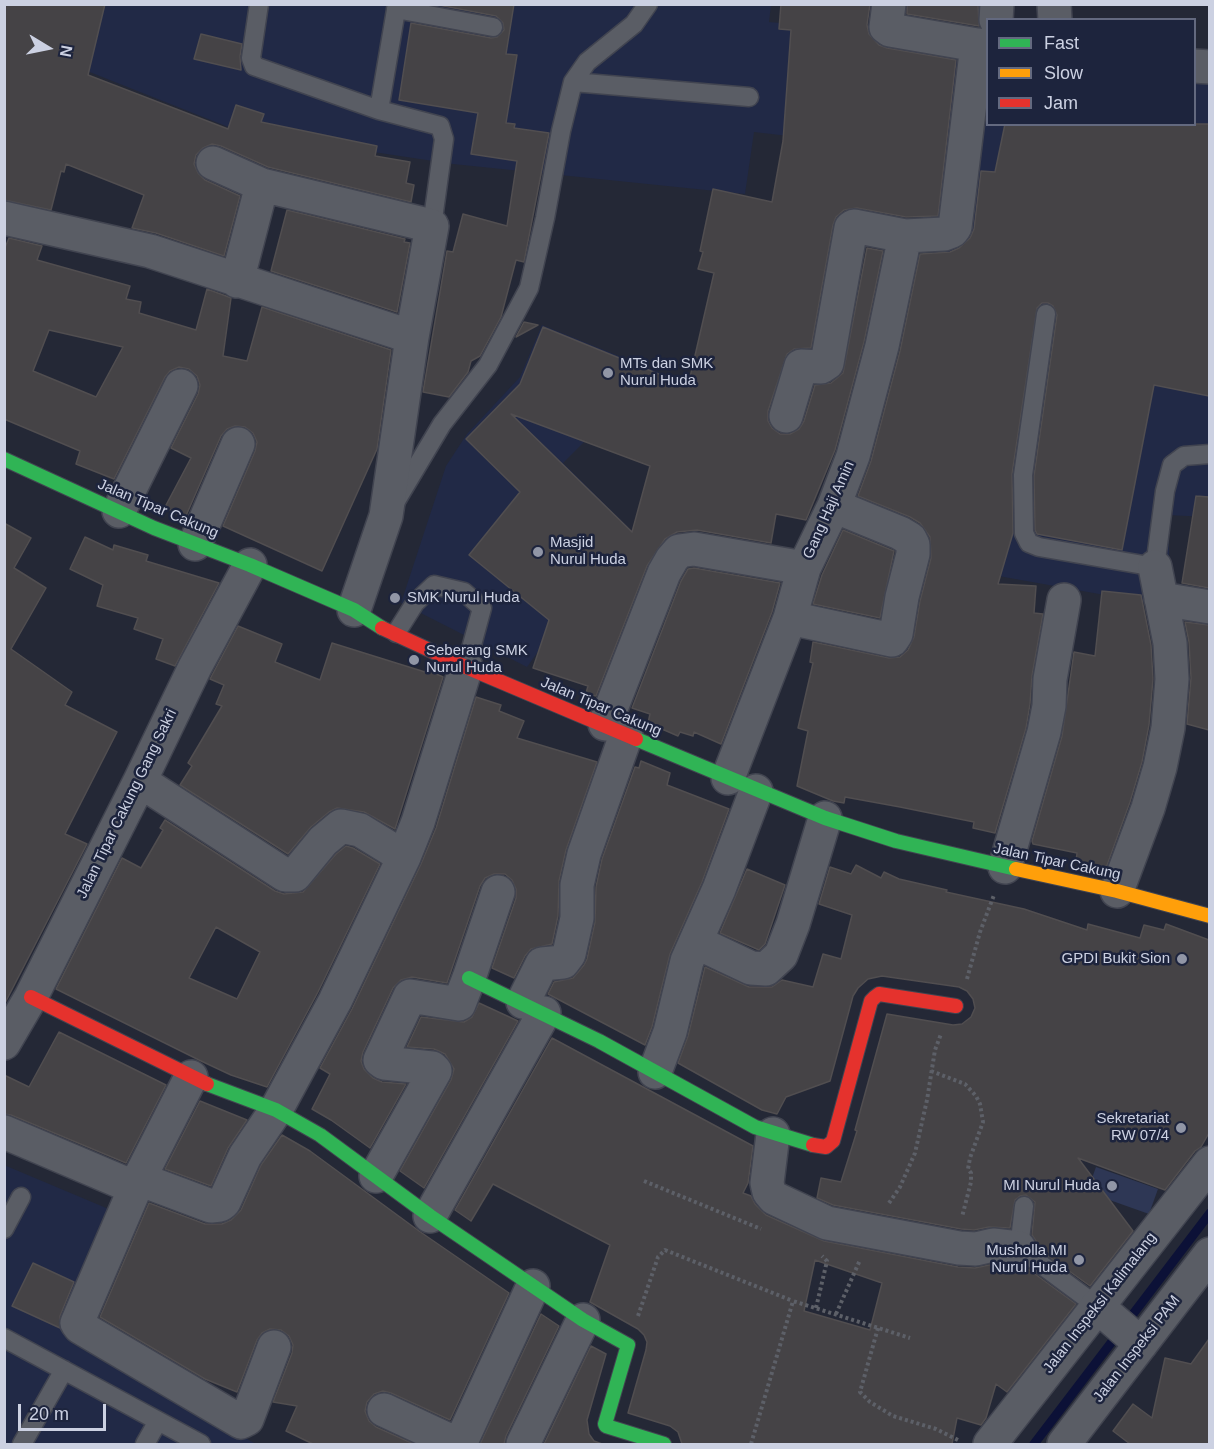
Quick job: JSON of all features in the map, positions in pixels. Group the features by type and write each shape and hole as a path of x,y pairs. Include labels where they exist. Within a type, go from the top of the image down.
{"street":[{"path":"889,4 886,27 890,30 986,37"},
{"path":"786,416 801,366 821,367 827,363 851,228 854,226 905,236 944,234 952,231 986,43"},
{"path":"213,163 262,185 432,226 412,337 386,516 354,610"},
{"path":"237,281 262,185"},
{"path":"4,218 150,252 412,337"},
{"name":"Gang Haji Amin","path":"655,1072 670,1032 687,961 719,889 742,784 804,568 834,506 853,456 882,346 905,236"},
{"path":"119,511 181,386"},
{"path":"195,544 238,444"},
{"name":"Jalan Tipar Cakung","path":"4,459 154,528 250,565 354,610 381,627 466,667 825,818 896,841 1117,891 1209,916"},
{"path":"790,618 892,640 896,634 902,597 913,554 910,538 834,506"},
{"path":"430,1216 533,1008 542,964 563,962 569,954 577,918 578,885 584,854 616,730 664,573 672,559 679,551 694,549 804,568"},
{"name":"Jalan Tipar Cakung Gang Sakri","path":"4,1043 31,997 190,677 250,565"},
{"path":"1117,891 1148,808 1168,728 1172,680 1170,652 1155,567"},
{"path":"1161,599 1209,607"},
{"path":"1005,867 1044,732 1049,706 1050,679 1064,600"},
{"path":"139,1179 211,1206 224,1202 245,1156 276,1110 335,1001 404,857 418,822 466,667"},
{"path":"140,781 285,875 295,875 322,842 341,826 360,830 404,857"},
{"path":"696,942 751,968 766,969 781,955 793,924 825,818"},
{"path":"376,1176 435,1071 432,1068 384,1063 380,1060 408,998 411,996 458,1005 498,892"},
{"path":"469,978 533,1008 705,1098 755,1127 819,1147 826,1147 833,1141 871,1001 879,994 956,1006"},
{"path":"31,997 191,1077 224,1092 276,1110 320,1135 430,1216 583,1320 628,1345 605,1424 664,1444"},
{"path":"191,1077 139,1179 78,1318 80,1327 240,1422 247,1419 274,1347"},
{"path":"4,1132 131,1186 139,1179"},
{"path":"773,1134 767,1183 769,1192 774,1198 827,1223 959,1248 976,1249 993,1245 1019,1248"},
{"name":"Jalan Inspeksi Kalimalang","path":"990,1444 1100,1308 1209,1162"},
{"name":"Jalan Inspeksi PAM","path":"1064,1444 1138,1341 1209,1254"},
{"path":"384,1410 458,1444 533,1286"},
{"path":"1100,1308 1138,1341"},
{"path":"523,1444 583,1320"}],"lane":[{"path":"259,4 251,58 254,66 379,110 440,126 444,139 432,226"},
{"path":"386,516 442,424 488,365 529,288 573,82 587,62 634,24 648,4"},
{"path":"379,110 396,7 493,27"},
{"path":"573,82 749,97"},
{"path":"1046,314 1023,475 1024,533 1026,540 1032,546 1155,567 1165,491 1172,465 1184,456 1209,454"},
{"path":"396,633 415,603 434,585 464,592 482,608 466,667"},
{"path":"4,1228 21,1197"},
{"path":"1024,1206 1019,1248 1100,1308"},
{"path":"4,1338 201,1444"},
{"path":"22,1444 64,1370"},
{"path":"145,1444 158,1421"}],"path":[{"path":"836,1314 873,1230 900,1187 915,1153 939,1037 963,994 980,932 1005,867"},
{"path":"931,1071 965,1084 980,1104 982,1122 970,1158 968,1169 972,1182 961,1221"},
{"path":"644,1181 770,1233"},
{"path":"628,1345 658,1257 665,1250 793,1301 910,1338"},
{"path":"814,1252 826,1258 827,1261 816,1308"},
{"path":"751,1444 793,1301"},
{"path":"878,1328 860,1392 870,1402 893,1416 936,1429 967,1444"}],"shaded area":[{"path":"5,5 771,5 769,22 986,41 986,126 1196,126 1196,59 1209,60 1209,517 1167,515 1172,607 976,572 935,266 928,152 754,132 745,194 453,164 241,132 72,65"},
{"path":"542,325 688,384 673,421 589,437 563,463 628,527 527,667 401,603 446,466 467,434 520,377"},
{"path":"4,1165 130,1218 70,1342 256,1444 5,1444"},
{"path":"1096,1167 1158,1189 1149,1214 1087,1192"}],"building":[{"path":"4,4 105,4 88,75 228,129 236,105 264,114 261,122 377,146 375,156 410,162 406,183 414,185 411,202 268,167 212,144 203,148 196,155 194,164 198,173 205,180 240,196 224,256 156,233 132,228 144,195 66,164 64,172 61,171 51,210 4,200"},
{"path":"433,4 514,4 506,54 517,55 506,123 515,124 514,128 549,133 524,262 516,260 501,317 480,356 471,361 468,372 449,397 423,392 447,251 453,252 463,214 507,226 517,161 471,154 478,113 399,100 411,23 491,38 497,37 504,30 503,23 496,16"},
{"path":"781,4 870,4 867,25 869,34 879,45 956,60 938,216 906,217 857,208 844,210 836,217 811,348 794,349 787,354 768,411 768,421 772,428 780,434 790,434 799,429 804,421 815,385 831,383 843,373 867,248 883,251 864,342 835,450 806,520 776,514 771,543 697,530 677,532 665,539 647,566 596,696 586,693 588,686 533,668 549,620 469,555 520,492 466,439 520,384 543,327 688,386 714,273 698,269 713,189 772,202 783,141 791,30 779,29","holes":["511,414 650,466 632,532"]},
{"path":"907,4 978,4 979,26 907,14"},
{"path":"201,34 242,44 241,70 194,59"},
{"path":"1196,124 1209,124 1209,396 1154,385 1122,550 1037,534 1035,530 1034,476 1057,315 1053,306 1048,303 1042,303 1037,308 1012,474 1013,533 998,584 1036,586 1034,613 1043,614 1026,728 995,833 973,828 974,822 900,807 845,797 844,803 833,801 797,786 808,731 798,728 813,663 810,662 813,642 889,658 900,657 908,650 914,637 931,558 930,537 920,523 910,517 858,496 871,461 900,351 920,254 950,252 959,248 970,238 974,229 981,171 995,172 1005,126 1196,126"},
{"path":"287,210 405,239 404,242 410,243 397,312 271,271"},
{"path":"9,238 42,246 37,260 130,286 126,299 141,302 139,313 196,330 207,289 231,298 223,356 247,361 262,307 391,350 377,449 322,571 223,526 257,442 253,433 245,427 235,426 227,429 221,436 185,518 165,507 191,458 171,448 198,394 200,385 197,376 189,369 179,367 170,371 165,377 114,479 76,464 80,451 4,419 4,250","holes":["49,330 123,347 96,397 33,371"]},
{"path":"524,322 538,325 516,337"},
{"path":"1196,496 1209,497 1209,588 1182,583"},
{"path":"4,523 31,538 14,568 46,588 11,649 72,692 65,705 117,732 65,834 87,844 4,1005"},
{"path":"843,530 894,551 880,618 813,604 822,575"},
{"path":"85,537 113,550 114,545 148,555 146,561 219,583 175,666 156,659 163,639 134,629 138,618 97,606 103,585 70,569"},
{"path":"694,568 780,583 772,612 721,744 694,732 693,736 680,732 678,736 648,723 650,714 632,708 681,581 688,569"},
{"path":"1102,591 1141,595 1151,645 1153,679 1149,725 1142,762 1106,868 1076,861 1077,853 1033,844 1032,841 1062,736 1074,652 1095,656"},
{"path":"1185,622 1209,625 1209,730 1187,724 1191,678 1189,642"},
{"path":"238,626 282,644 275,662 320,680 332,643 425,672 426,669 443,677 395,829 364,812 337,808 311,827 288,854 180,785 192,766 188,763 222,706 216,704 224,685 210,679"},
{"path":"476,697 501,705 499,711 524,721 517,738 597,762 566,850 559,881 558,916 552,944 531,949 514,978 492,968 516,898 516,889 512,880 505,874 494,874 485,878 480,886 447,983 412,977 401,980 393,988 361,1061 364,1069 373,1078 382,1082 406,1084 370,1148 312,1109 330,1074 320,1068 352,1009 421,864 436,828"},
{"path":"641,761 670,773 667,785 729,809 702,882 670,954 652,1027 645,1045 548,994 554,982 573,978 587,959 595,922 596,887 602,859 635,767 639,768"},
{"path":"165,820 275,891 284,894 303,892 336,854 346,846 380,864 318,992 267,1087 231,1075 56,989 122,858 141,868 163,830 160,828","holes":["216,927 260,952 237,999 189,978"]},
{"path":"856,865 881,878 884,872 899,879 947,890 946,892 1024,909 1087,930 1088,924 1140,938 1144,925 1164,930 1166,924 1209,940 1209,1133 1201,1147 1195,1151 1165,1190 1078,1158 1133,1231 1090,1286 1037,1248 1032,1235 1035,1202 1026,1195 1015,1200 1010,1228 989,1227 974,1230 833,1205 817,1198 821,1178 841,1182 857,1131 855,1130 887,1014 953,1025 962,1024 971,1017 975,1008 973,999 967,991 959,987 882,976 868,979 853,996 830,1081 786,1097 777,1114 762,1110 678,1063 688,1036 705,967 749,987 772,987 782,980 813,987 823,954 841,959 852,915 819,904 830,867 851,874"},
{"path":"747,869 785,885 765,944 759,950 720,933"},
{"path":"479,1003 518,1021 424,1188 400,1171 451,1080 454,1069 445,1054 434,1049 407,1047 421,1017 464,1022 472,1017"},
{"path":"59,1032 166,1085 126,1163 4,1114 4,1075 29,1087"},
{"path":"552,1038 753,1146 748,1183 743,1193 751,1196 755,1204 766,1215 824,1241 958,1267 975,1268 994,1264 1024,1266 1076,1304 1007,1392 996,1384 986,1418 981,1425 957,1418 952,1444 682,1444 678,1432 670,1426 628,1413 647,1342 638,1329 590,1302 610,1245 493,1184 471,1221 455,1210","holes":["815,1260 882,1283 870,1330 804,1311"]},
{"path":"200,1101 247,1120 228,1148 211,1186 165,1169"},
{"path":"282,1135 310,1151 419,1231 509,1293 450,1420 383,1391 374,1394 367,1402 365,1411 369,1421 376,1427 414,1444 313,1444 286,1431 297,1406 273,1402 293,1345 289,1336 281,1330 270,1329 262,1333 257,1340 237,1392 205,1379 100,1317 149,1203 205,1224 222,1224 231,1220 241,1210 261,1165"},
{"path":"33,1263 74,1282 60,1316 60,1328 12,1306"},
{"path":"541,1314 559,1326 504,1444 480,1444"},
{"path":"1209,1339 1209,1444 1130,1444 1113,1431 1133,1404 1152,1418 1165,1358 1191,1364"},
{"path":"591,1346 606,1354 587,1420 589,1434 594,1441 602,1444 544,1444"}],"waterway":[{"path":"1034,1444 1210,1213"}],"traffic: fast":[{"path":"4,459 154,528 250,565 354,610 382,628"},
{"path":"636,739 825,818 896,841 1016,869"},
{"path":"469,978 599,1041 755,1127 813,1145"},
{"path":"207,1084 276,1110 320,1135 430,1216 583,1320 628,1345 605,1424 664,1444"}],"traffic: slow":[{"path":"1016,869 1117,891 1210,916"}],"traffic: jam":[{"path":"382,628 466,667 636,739"},
{"path":"813,1145 826,1147 833,1141 871,1001 875,997 879,994 956,1006"},
{"path":"31,997 207,1084"}],"place":[{"name":"MTs dan SMK Nurul Huda","path":"608,373"},
{"name":"Masjid Nurul Huda","path":"538,552"},
{"name":"SMK Nurul Huda","path":"395,598"},
{"name":"Seberang SMK Nurul Huda","path":"414,660"},
{"name":"GPDI Bukit Sion","path":"1182,959"},
{"name":"Sekretariat RW 07/4","path":"1181,1128"},
{"name":"MI Nurul Huda","path":"1112,1186"},
{"name":"Musholla MI Nurul Huda","path":"1079,1260"}]}
